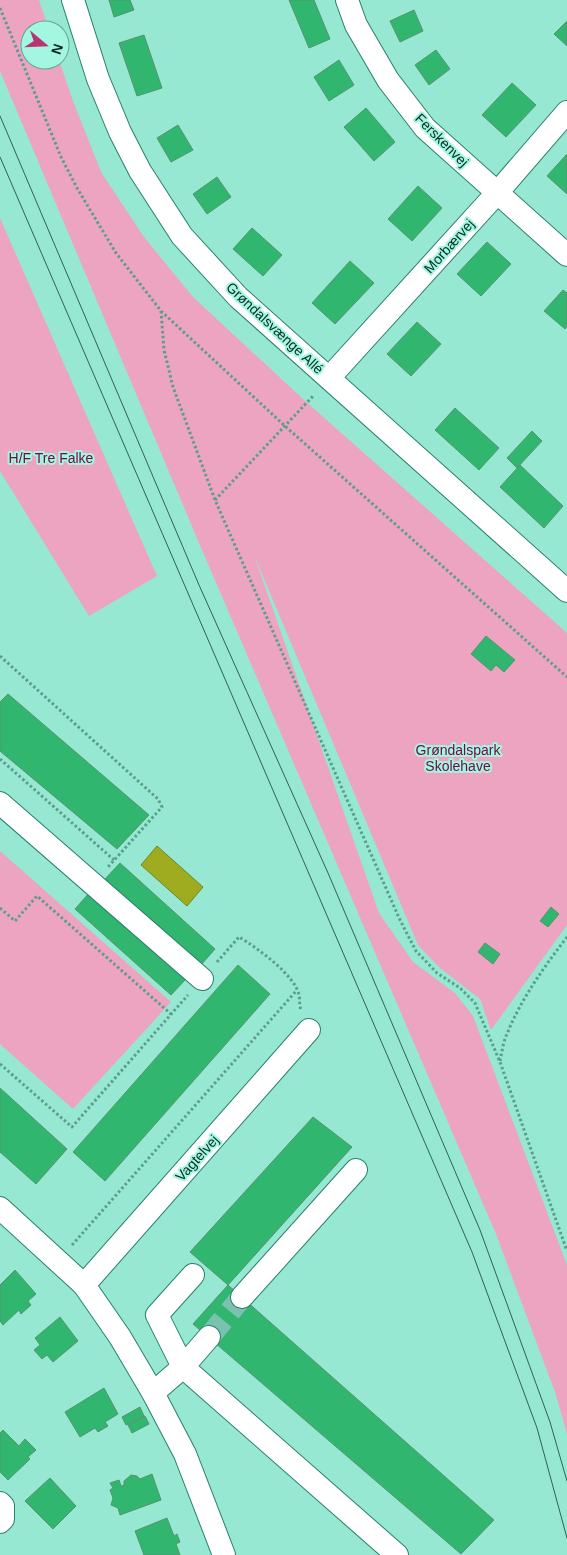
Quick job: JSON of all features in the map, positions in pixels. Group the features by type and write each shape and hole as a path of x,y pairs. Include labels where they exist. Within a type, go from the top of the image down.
{"street":[{"name":"Grøndalsvænge Allé","path":"73,0 98,78 120,132 140,171 182,236 238,297 567,591"},
{"name":"Ferskenvej","path":"347,0 356,25 388,80 426,128 567,255"},
{"name":"Morbærvej","path":"329,378 497,193 567,112"},
{"path":"0,803 202,979"},
{"name":"Vagtelvej","path":"84,1285 309,1030"},
{"path":"242,1297 356,1170"},
{"path":"0,1208 84,1285 120,1337 153,1393 185,1454 224,1555"},
{"path":"194,1275 157,1316 183,1367 397,1555"},
{"path":"153,1393 183,1367 209,1338"},
{"path":"0,1504 3,1506 3,1518 0,1522"}],"path":[{"path":"0,8 61,157 77,188 116,253 160,311 285,426 567,677"},
{"path":"160,311 164,350 173,387 215,500 400,920 416,950 437,973 460,988 475,1003 500,1062 567,1251"},
{"path":"215,500 329,378"},
{"path":"0,656 158,799 162,807 93,884"},
{"path":"0,759 114,860"},
{"path":"0,908 15,921 37,896 172,1014"},
{"path":"500,1062 506,1036 519,1009 544,968 567,937"},
{"path":"0,1064 72,1127 239,938 253,945 292,981 299,995 298,1004 309,1030"},
{"path":"58,1260 297,990"}],"green space":[{"name":"Grøndalspark Skolehave","path":"0,0 39,0 46,20 20,20 20,70 62,70 101,172 144,237 193,297 303,399 567,633 567,925 491,1030 480,999 440,968 418,945 254,555 379,913 413,962 455,993 473,1016 567,1265 567,1434 555,1392 496,1234 199,543 0,71"},
{"name":"H/F Tre Falke","path":"0,218 157,576 89,616 0,471"},
{"path":"0,851 171,1002 73,1109 0,1044"}],"shaded area":[{"path":"157,846 203,887 187,906 141,865"}],"building":[{"path":"109,0 130,0 134,10 114,17"},
{"path":"289,0 314,0 330,39 309,48"},
{"path":"414,10 423,31 400,42 390,21"},
{"path":"567,21 567,46 554,34"},
{"path":"144,35 162,88 137,96 119,43"},
{"path":"436,50 450,69 429,85 415,65"},
{"path":"339,60 354,85 329,101 314,77"},
{"path":"512,83 536,105 506,137 482,115"},
{"path":"366,108 395,142 374,161 344,127"},
{"path":"178,125 193,150 171,162 157,138"},
{"path":"567,154 567,194 547,176"},
{"path":"217,177 231,197 207,214 193,194"},
{"path":"418,186 442,208 412,241 388,219"},
{"path":"252,228 282,255 263,276 233,249"},
{"path":"487,242 511,264 481,296 457,274"},
{"path":"350,261 374,283 335,324 312,303"},
{"path":"563,290 567,293 567,326 565,329 544,311"},
{"path":"417,322 441,344 411,376 387,354"},
{"path":"455,408 499,448 479,470 435,430"},
{"path":"532,431 542,441 517,468 507,458"},
{"path":"520,465 563,506 544,528 500,487"},
{"path":"486,636 515,660 504,672 496,665 491,671 471,654"},
{"path":"8,694 149,815 117,849 0,751 0,702"},
{"path":"120,863 215,949 201,965 105,879"},
{"path":"90,892 186,979 171,995 75,909"},
{"path":"551,907 559,914 548,927 540,921"},
{"path":"485,943 500,954 493,964 478,952"},
{"path":"238,965 270,994 105,1181 73,1152"},
{"path":"0,1088 67,1149 36,1184 0,1152"},
{"path":"313,1117 352,1147 228,1285 190,1252"},
{"path":"15,1270 36,1294 28,1301 31,1305 21,1314 19,1310 3,1325 0,1321 0,1285"},
{"path":"228,1285 494,1520 461,1554 193,1324"},
{"path":"60,1317 78,1341 53,1362 47,1355 42,1359 34,1350 40,1345 35,1338"},
{"path":"104,1388 118,1414 105,1422 108,1426 98,1432 95,1428 80,1437 65,1412"},
{"path":"140,1407 144,1416 126,1425 122,1417"},
{"path":"145,1416 149,1424 132,1433 128,1425"},
{"path":"3,1430 19,1446 25,1439 36,1450 28,1457 30,1459 8,1480 0,1472 0,1433"},
{"path":"152,1474 161,1500 120,1515 118,1508 111,1505 113,1498 110,1490 113,1488 110,1483 119,1480 121,1486 124,1485 124,1481 131,1475 137,1476 140,1479"},
{"path":"50,1478 76,1506 53,1529 25,1501"},
{"path":"167,1518 174,1536 177,1534 180,1542 176,1544 180,1555 144,1555 135,1531"}],"tunnel":[{"path":"209,1337 242,1297"}],"tram line":[{"path":"0,116 199,585 328,873 480,1230 550,1422 567,1481"},
{"path":"0,157 472,1252 537,1428 567,1538"}]}
